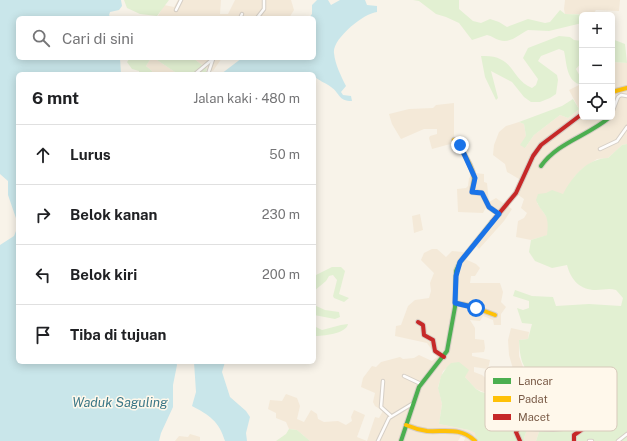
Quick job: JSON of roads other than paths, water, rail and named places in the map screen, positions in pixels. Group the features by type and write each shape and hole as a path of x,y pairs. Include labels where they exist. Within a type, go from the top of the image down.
{"street":[{"path":"176,10 182,0"},
{"path":"259,16 264,9 264,0"},
{"path":"197,72 211,60"},
{"path":"209,72 212,60"},
{"path":"615,91 627,88"},
{"path":"615,105 618,97 621,95 627,96"},
{"path":"401,441 412,404 421,384 444,357 448,349 455,303 456,276 460,262 521,185 533,156 541,145 579,116"},
{"path":"541,166 556,149 576,139 605,120"},
{"path":"600,149 617,141 627,127"},
{"path":"454,140 458,143 464,153 475,178 472,192 482,193 489,207 499,214"},
{"path":"455,303 471,306 495,315"},
{"path":"418,322 423,325 424,335 433,340 435,351 444,357"},
{"path":"404,376 421,384"},
{"path":"383,381 381,407 392,416"},
{"path":"378,441 388,420 412,404"},
{"path":"406,425 427,431 450,430 468,435 475,441"},
{"path":"517,431 520,441"},
{"path":"574,441 574,435 578,431"},
{"path":"618,441 627,434"}],"water":[{"path":"0,0 121,0 122,6 119,10 110,12 110,16 16,16 16,60 120,60 121,72 16,72 16,218 8,195 8,181 0,174"},
{"path":"317,0 328,0 331,5 340,0 365,0 367,5 377,6 377,12 371,13 357,22 343,34 335,47 334,53 336,61 346,86 341,92 343,95 351,96 352,101 344,100 334,89 316,78 316,72 224,72 239,60 316,60 316,16 310,16 312,14 312,5"},
{"name":"Waduk Saguling","path":"16,231 16,364 177,364 173,385 173,407 159,441 0,441 0,245 14,236"},
{"name":"Waduk Saguling","path":"194,364 224,364 222,372 230,397 246,411 250,417 246,433 247,441 225,441 220,428 213,419 192,406 196,392"}]}
